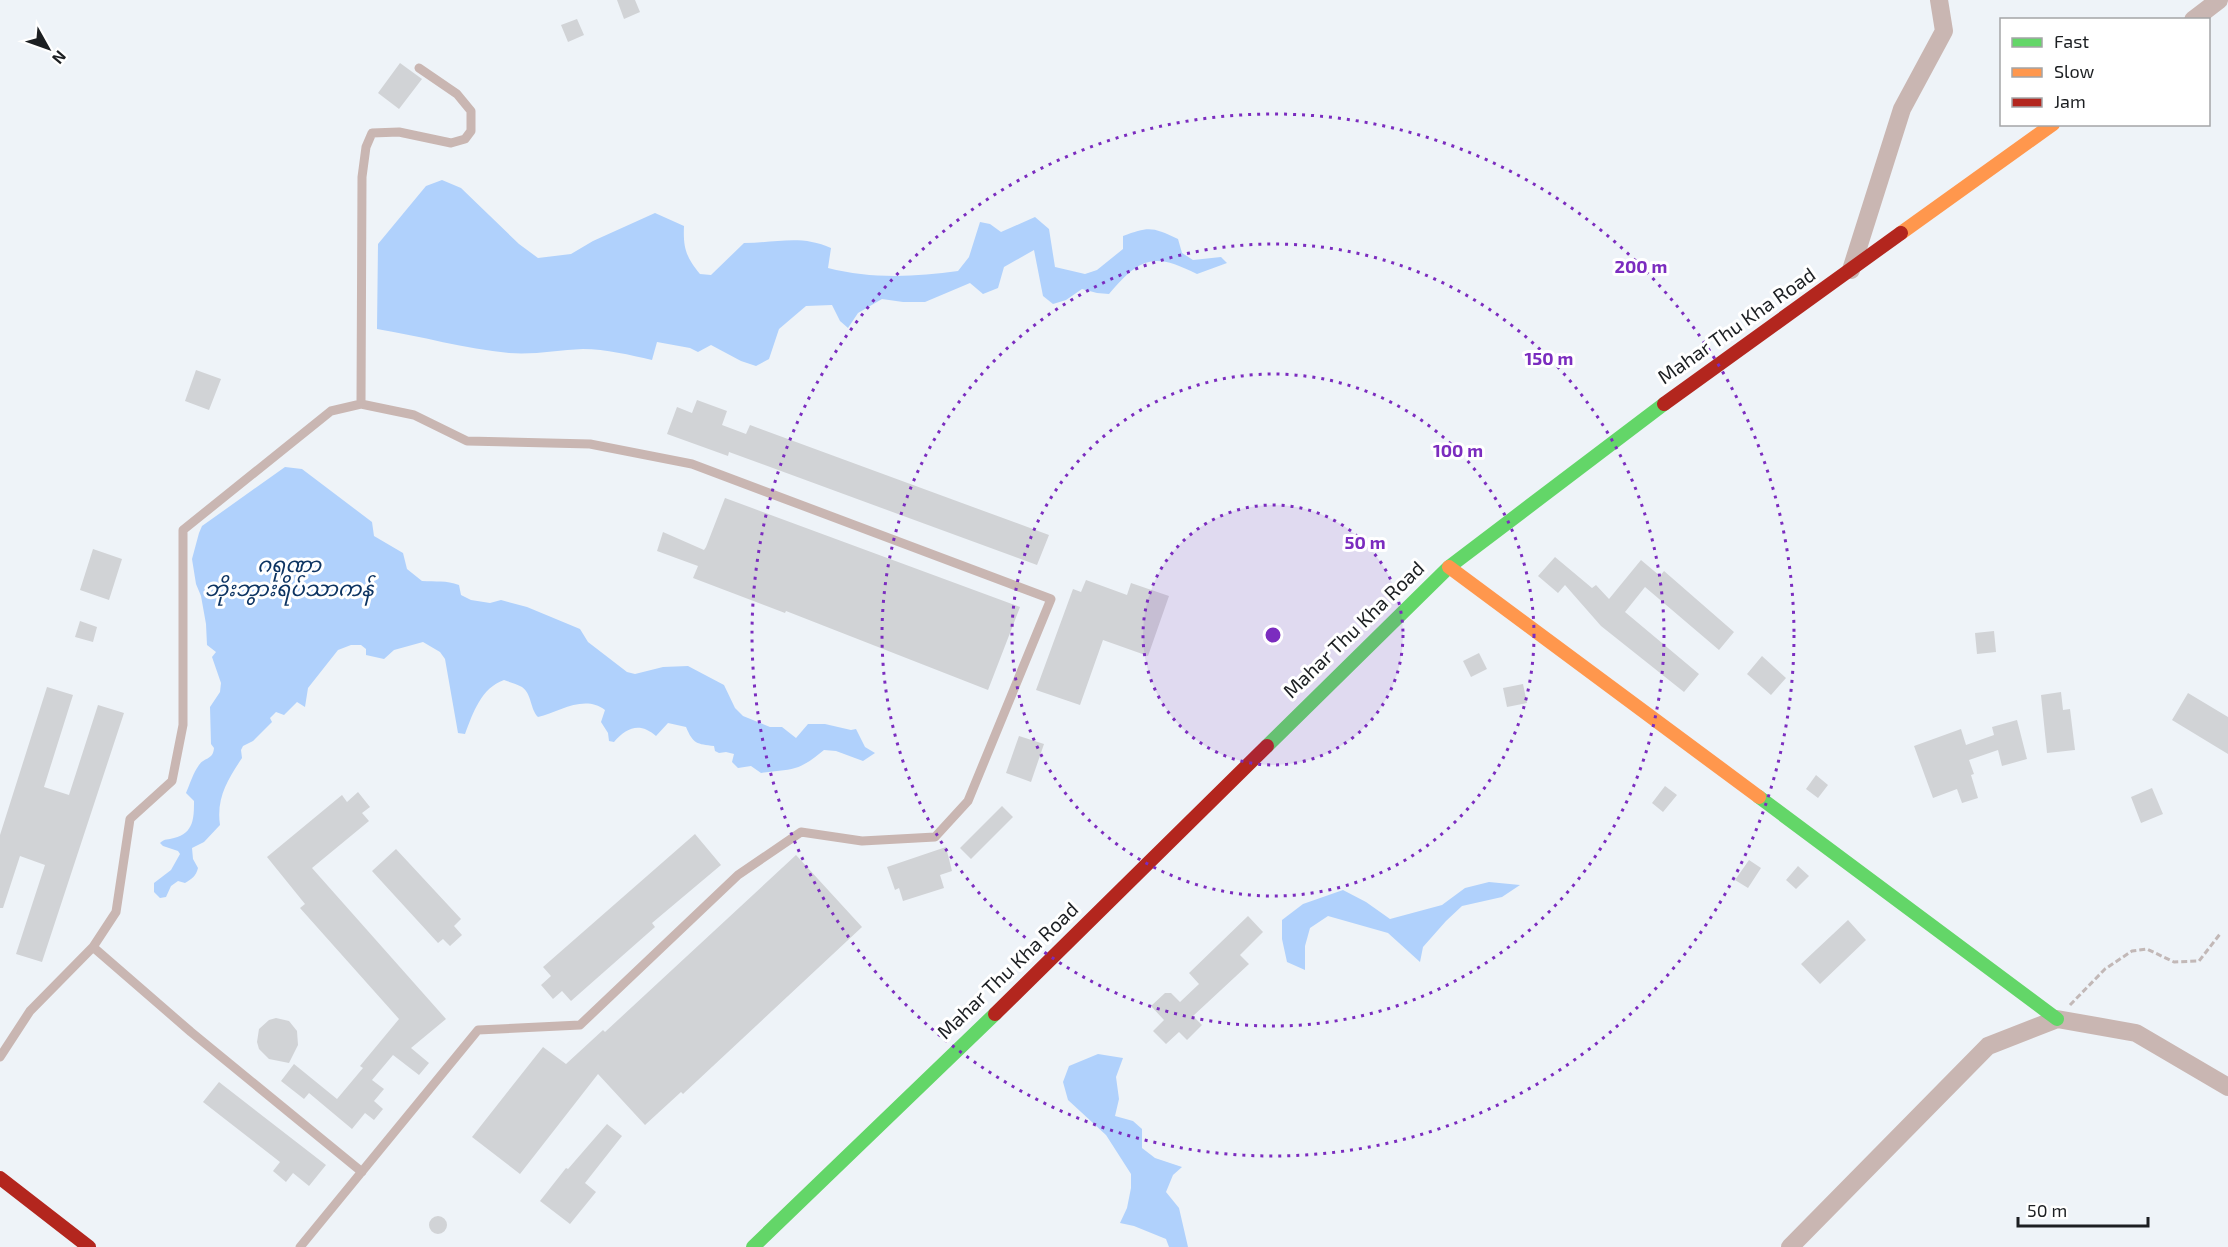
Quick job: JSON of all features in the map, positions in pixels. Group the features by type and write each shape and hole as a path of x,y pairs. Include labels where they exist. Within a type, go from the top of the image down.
{"street":[{"path":"1851,271 1902,109 1944,31 1939,0"},
{"path":"2196,18 2219,0"},
{"name":"Mahar Thu Kha Road","path":"753,1247 991,1018 1449,567 1670,399 2050,126"},
{"path":"1449,567 2056,1019 2136,1034 2228,1087"},
{"path":"1790,1247 1988,1046 2056,1019"},
{"path":"0,1178 88,1247"}],"lane":[{"path":"361,404 362,177 366,147 372,133 399,132 451,142 465,139 471,131 471,111 457,94 419,68"},
{"path":"0,1057 30,1011 93,947 116,912 130,819 172,781 183,725 183,530 331,411 361,404 414,415 466,441 590,444 692,464 1052,599 968,801 935,837 862,841 801,832 738,875 580,1025 478,1030 300,1247"},
{"path":"93,947 191,1032 362,1172"}],"path":[{"path":"2056,1019 2105,969 2132,951 2147,949 2174,962 2199,961 2220,934"}],"water":[{"path":"442,180 461,188 519,244 538,258 571,254 593,241 655,213 684,226 685,246 691,262 700,274 711,275 744,243 788,240 809,241 831,248 828,268 844,272 893,276 958,271 969,257 980,222 990,224 1001,232 1035,217 1049,229 1055,267 1085,274 1097,270 1123,249 1123,236 1145,229 1163,232 1178,239 1182,253 1193,260 1221,257 1227,263 1197,274 1169,263 1148,262 1130,272 1109,294 1082,289 1066,300 1053,304 1043,296 1034,250 1004,267 998,288 983,294 970,283 925,302 882,299 858,313 848,328 840,321 832,305 806,306 779,329 769,359 756,366 741,361 711,345 698,352 690,348 657,342 652,360 592,349 509,353 476,349 377,329 378,244 426,186"},
{"name":"ဂရုဏာ ဘိုးဘွားရိပ်သာကန်","path":"285,467 302,469 372,522 374,536 403,553 407,569 422,581 454,583 459,585 461,595 471,600 490,603 501,600 527,607 580,629 588,642 627,672 635,674 663,667 688,666 724,685 735,708 743,716 770,727 782,727 796,738 808,724 856,729 865,747 875,753 863,761 836,751 824,750 799,767 761,773 751,766 738,768 732,762 734,754 719,753 715,751 714,746 696,742 686,727 668,723 656,736 645,729 634,728 614,742 609,741 608,733 601,722 605,710 597,706 580,704 538,717 525,690 504,680 484,695 465,734 458,733 445,659 440,652 423,642 394,650 384,659 366,655 366,649 361,645 351,645 338,650 308,688 305,707 297,702 284,715 276,712 270,718 272,722 253,741 243,746 242,758 228,781 222,797 220,825 204,842 192,848 193,859 198,868 196,873 185,883 178,881 171,886 166,897 160,898 154,892 154,883 171,870 180,854 160,843 181,836 192,824 194,801 186,793 197,768 213,752 210,707 220,692 221,683 212,657 216,652 207,645 206,624 192,559 199,533 202,526"},
{"path":"1489,882 1520,885 1502,897 1462,906 1423,947 1420,962 1388,933 1328,916 1310,928 1305,946 1305,970 1287,962 1282,939 1282,920 1303,904 1343,890 1366,902 1390,919 1442,905 1465,888"},
{"path":"1098,1054 1123,1058 1116,1077 1119,1099 1115,1116 1133,1121 1142,1129 1142,1148 1155,1158 1182,1167 1173,1175 1166,1192 1179,1208 1188,1247 1169,1247 1166,1239 1120,1223 1127,1208 1131,1174 1106,1135 1068,1100 1063,1082 1069,1066"}],"building":[{"path":"617,0 635,0 640,12 624,19"},
{"path":"577,19 584,35 568,42 561,25"},
{"path":"400,63 422,79 399,109 378,93"},
{"path":"196,370 221,379 209,410 185,401"},
{"path":"697,400 727,411 722,425 746,434 750,425 1049,535 1037,565 729,452 728,456 667,434 677,407 692,413"},
{"path":"725,498 1020,607 988,690 786,611 785,613 693,578 698,566 657,551 663,532 704,550"},
{"path":"93,549 122,559 109,600 80,590"},
{"path":"1555,557 1592,588 1596,585 1609,599 1641,560 1660,576 1664,571 1734,632 1719,650 1645,587 1625,612 1699,674 1684,692 1601,626 1565,585 1558,593 1538,576"},
{"path":"1086,580 1127,595 1131,583 1169,596 1148,656 1103,640 1080,705 1036,690 1073,589 1081,592"},
{"path":"80,621 97,627 93,642 75,637"},
{"path":"1994,631 1996,652 1977,654 1975,633"},
{"path":"1479,653 1487,669 1471,677 1463,661"},
{"path":"1762,656 1786,678 1771,695 1747,674"},
{"path":"1523,684 1527,703 1507,707 1503,688"},
{"path":"47,687 73,695 44,787 69,795 98,705 124,713 42,962 16,954 45,865 20,856 3,908 0,908 0,835"},
{"path":"2061,692 2063,710 2070,709 2075,750 2047,753 2041,695"},
{"path":"2188,693 2228,717 2228,754 2172,720"},
{"path":"2017,720 2027,759 2002,766 1998,750 1969,760 1978,798 1962,803 1957,789 1933,798 1914,746 1961,729 1966,745 1994,735 1992,727"},
{"path":"1019,736 1044,744 1031,782 1006,773"},
{"path":"1816,775 1828,785 1818,798 1806,789"},
{"path":"1665,786 1677,795 1663,812 1652,803"},
{"path":"2152,788 2163,814 2141,823 2131,797"},
{"path":"358,792 370,807 362,813 369,821 312,868 446,1019 411,1048 429,1063 419,1075 393,1055 372,1080 384,1089 374,1101 383,1109 374,1120 365,1113 352,1129 309,1093 304,1099 281,1081 294,1064 337,1099 363,1068 360,1066 399,1019 300,908 305,904 267,857 342,795 347,802"},
{"path":"1002,806 1013,817 971,859 960,848"},
{"path":"695,834 721,865 652,923 655,927 571,1001 562,991 553,999 541,985 551,976 543,967"},
{"path":"946,847 952,871 940,875 944,888 903,901 899,888 895,890 887,867"},
{"path":"396,849 461,919 454,926 462,935 450,946 443,939 438,943 372,871"},
{"path":"796,855 862,927 683,1094 681,1092 645,1125 598,1074 520,1174 472,1137 543,1047 566,1064 603,1030 605,1032"},
{"path":"1749,860 1761,868 1748,888 1735,880"},
{"path":"1798,866 1809,876 1796,889 1786,880"},
{"path":"1248,916 1263,932 1240,955 1249,964 1193,1016 1202,1025 1187,1040 1179,1032 1166,1044 1153,1031 1164,1020 1151,1006 1165,993 1171,993 1180,1002 1199,984 1189,973"},
{"path":"1848,920 1866,940 1820,984 1801,964"},
{"path":"276,1018 289,1021 297,1031 298,1045 289,1063 269,1059 259,1049 257,1042 259,1029 269,1020"},
{"path":"219,1082 326,1165 309,1186 293,1173 286,1182 273,1171 280,1162 203,1102"},
{"path":"607,1124 622,1136 585,1183 596,1192 570,1224 540,1201 566,1168 568,1169"},
{"path":"438,1216 444,1219 447,1225 444,1231 438,1234 432,1231 429,1225 432,1219"}],"traffic: fast":[{"path":"1267,746 1449,567 1664,404"},
{"path":"1759,797 2057,1019"},
{"path":"753,1247 995,1014"}],"traffic: slow":[{"path":"1901,233 2050,126"},
{"path":"1449,567 1759,797"}],"traffic: jam":[{"path":"1664,404 1901,233"},
{"path":"995,1014 1267,746"},
{"path":"0,1178 89,1247"}]}
